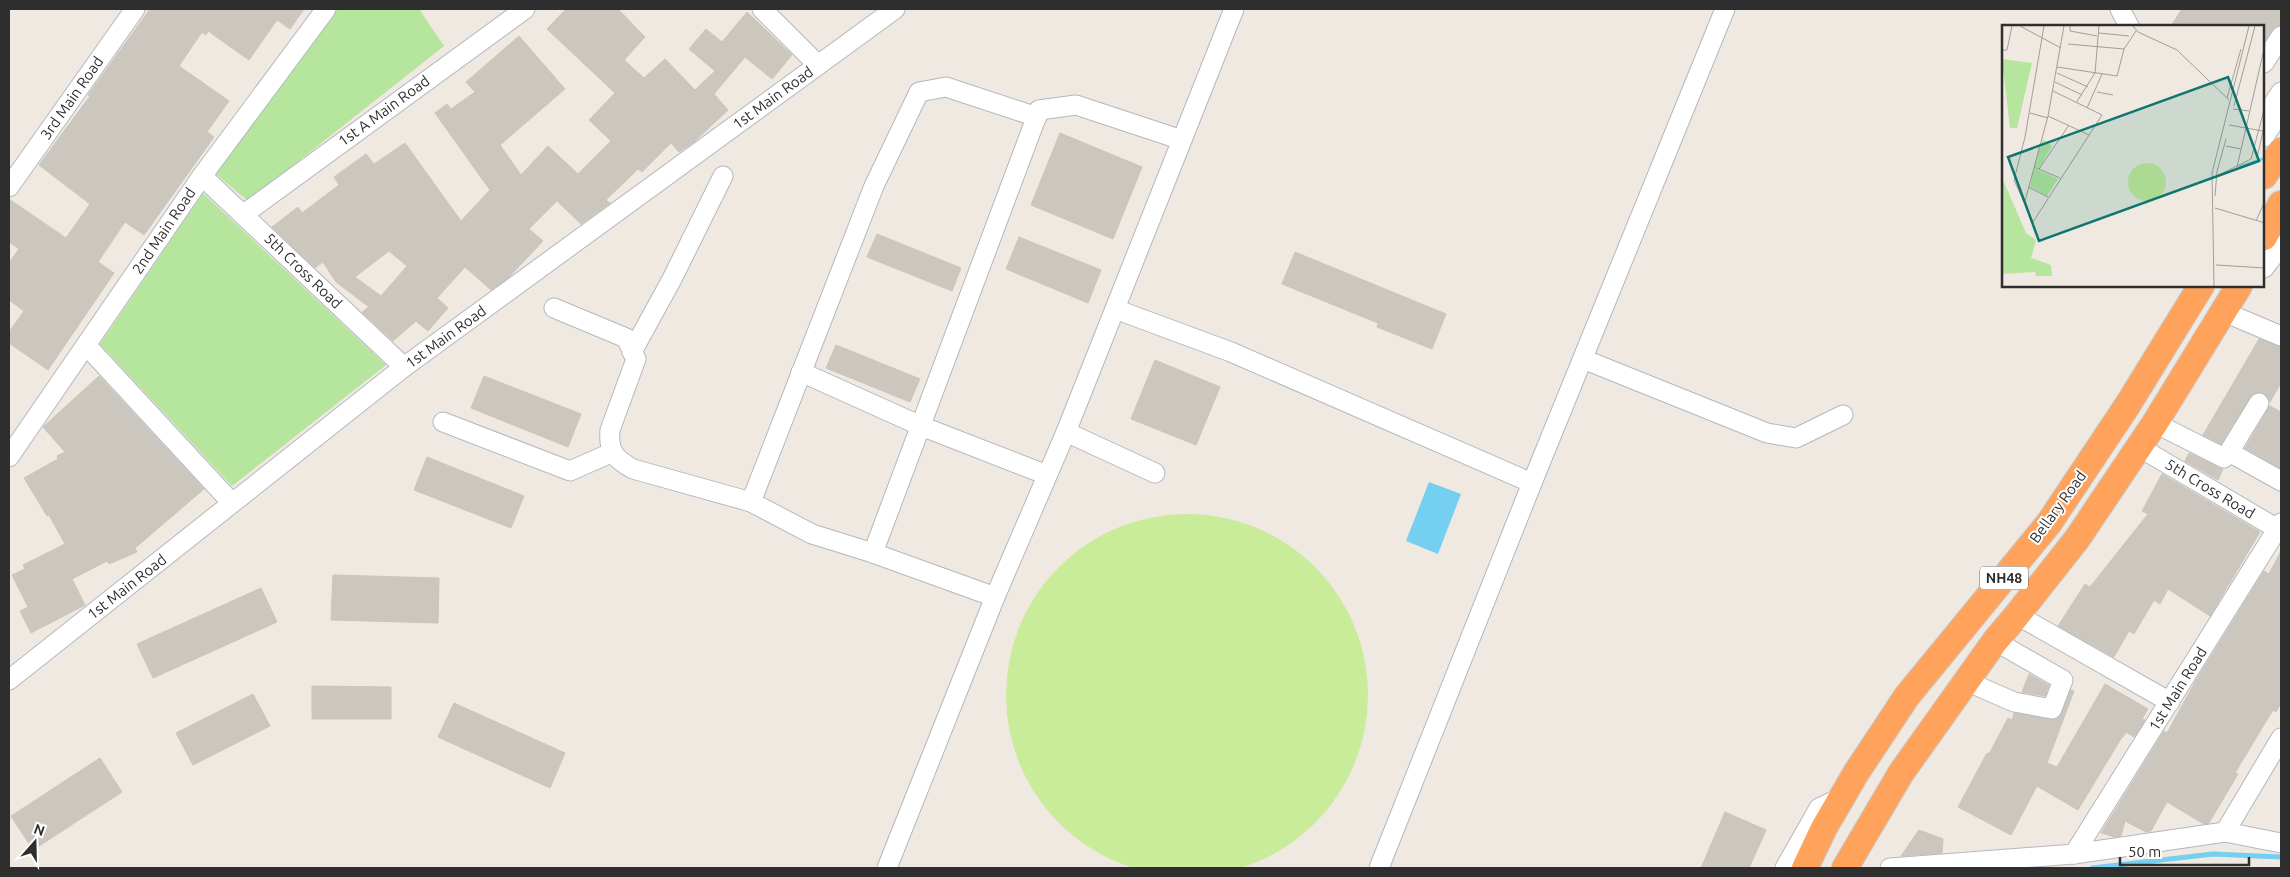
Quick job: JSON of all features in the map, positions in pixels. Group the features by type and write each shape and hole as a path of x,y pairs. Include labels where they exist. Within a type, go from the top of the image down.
{"highway":[{"path":"2265,175 2281,151"},
{"path":"2265,235 2279,208"},
{"name":"Bellary Road","path":"1805,868 1824,828 1842,797 1907,696 2049,523 2128,406 2201,288"},
{"name":"NH48","path":"1844,868 1901,773 1966,681 1995,641 2018,615 2077,539 2155,423 2238,288"}],"street":[{"name":"3rd Main Road","path":"9,187 135,9"},
{"name":"2nd Main Road","path":"9,458 202,176 326,9"},
{"name":"1st A Main Road","path":"244,214 525,9"},
{"path":"762,9 818,65"},
{"name":"1st Main Road","path":"9,680 404,367 895,9"},
{"path":"887,868 995,597 1066,432 1234,9"},
{"path":"1379,868 1532,483 1724,9"},
{"path":"2120,9 2128,25"},
{"path":"2265,61 2281,36"},
{"path":"751,502 874,186 919,92 946,87 1037,117"},
{"path":"2265,116 2281,92"},
{"path":"874,553 1040,110 1076,104 1182,140"},
{"path":"2265,135 2281,111"},
{"name":"5th Cross Road","path":"202,176 404,367"},
{"path":"632,352 672,279 724,176"},
{"path":"2265,267 2281,246"},
{"path":"554,308 626,338 636,360 610,430 609,442 617,460 633,469 751,502 812,534 874,553 995,597"},
{"path":"1114,309 1231,352 1532,483"},
{"path":"2224,312 2281,336"},
{"path":"86,346 232,503"},
{"path":"1583,359 1767,433 1796,438 1843,415"},
{"path":"801,372 921,426 1047,475"},
{"path":"2155,423 2224,458 2259,404"},
{"path":"443,422 570,471 614,452"},
{"path":"1066,432 1155,473"},
{"name":"5th Cross Road","path":"2139,447 2280,528"},
{"path":"2229,452 2281,481"},
{"name":"1st Main Road","path":"2074,854 2280,528"},
{"path":"2018,615 2170,702"},
{"path":"1966,681 2014,702 2052,709 2063,680 1995,641"},
{"path":"2225,832 2281,738"},
{"path":"1785,868 1819,808 1842,797"},
{"path":"1890,868 2074,854 2225,832 2281,843"}],"green space":[{"path":"336,9 419,9 444,46 248,201 211,170"},
{"path":"203,193 386,365 232,486 100,344"},
{"path":"1187,514 1222,518 1256,528 1287,545 1315,567 1337,595 1354,626 1364,660 1368,695 1364,730 1354,764 1337,795 1315,823 1287,845 1256,862 1222,872 1187,876 1152,872 1118,862 1087,845 1059,823 1037,795 1020,764 1010,730 1006,695 1010,660 1020,626 1037,595 1059,567 1087,545 1118,528 1152,518"}],"water":[{"path":"1429,482 1461,494 1438,554 1406,541"}],"building":[{"path":"150,9 304,9 290,29 277,20 249,60 208,31 206,35 202,32 179,66 229,101 207,132 214,137 144,235 125,222 98,262 114,273 48,370 9,343 9,332 24,311 9,300 9,263 19,249 9,242 9,199 66,238 90,204 39,165 90,96 88,95"},
{"path":"566,9 618,9 645,37 624,60 644,78 665,59 695,90 715,71 689,49 706,29 722,42 747,12 792,55 772,79 745,57 714,94 728,110 695,141 679,152 671,143 642,172 638,169 606,200 610,203 581,224 557,201 529,229 543,241 509,277 491,290 465,267 437,298 448,308 428,331 416,321 393,341 362,312 369,307 336,282 323,262 315,268 272,227 298,207 302,213 339,185 334,177 366,154 374,164 405,143 461,221 490,190 435,113 447,104 451,109 475,92 466,82 519,36 565,89 500,145 521,175 548,146 578,174 611,141 589,120 615,93 547,29","holes":["389,251 407,266 381,296 355,277"]},
{"path":"2182,9 2281,9 2281,25 2272,30 2265,40 2265,25 2172,25"},
{"path":"1060,133 1142,167 1113,239 1031,205"},
{"path":"877,234 961,268 952,291 867,257"},
{"path":"1019,237 1101,270 1088,303 1006,269"},
{"path":"1295,252 1446,314 1432,349 1377,327 1378,323 1282,284"},
{"path":"2259,339 2281,347 2281,383 2270,402 2265,394 2260,392 2250,397 2221,444 2203,435"},
{"path":"836,345 920,379 910,402 826,368"},
{"path":"1155,360 1220,387 1196,445 1131,419"},
{"path":"99,376 204,489 135,548 137,552 109,564 107,561 72,579 85,605 31,633 20,611 28,607 12,575 25,569 23,565 65,544 49,515 47,516 24,478 58,459 57,456 65,452 43,427"},
{"path":"484,376 581,414 568,447 471,408"},
{"path":"2270,406 2281,412 2280,468 2245,448"},
{"path":"2189,453 2223,469 2218,480 2185,461"},
{"path":"427,457 524,496 511,528 414,490"},
{"path":"2162,474 2260,532 2210,616 2168,589 2160,604 2154,600 2134,634 2129,631 2114,657 2058,626 2085,584 2090,587 2148,514 2142,511"},
{"path":"2281,551 2281,703 2276,712 2273,710 2235,773 2238,774 2209,823 2204,824 2167,802 2151,831 2146,832 2125,821 2121,836 2115,837 2101,833 2164,731 2167,733 2195,682 2264,571 2269,574"},
{"path":"333,575 439,578 438,623 331,620"},
{"path":"261,588 277,622 153,678 137,644"},
{"path":"2029,674 2049,685 2045,696 2022,692"},
{"path":"2105,684 2148,709 2142,719 2145,720 2134,737 2126,732 2122,737 2078,810 2037,786 2011,835 1958,807 2008,718 2012,720 2014,713 2056,720 2062,713 2071,690 2074,691 2047,763 2057,767"},
{"path":"312,686 391,687 391,719 312,719"},
{"path":"253,694 270,726 193,765 176,733"},
{"path":"454,703 565,753 550,788 438,737"},
{"path":"100,758 122,792 33,850 11,816"},
{"path":"1725,812 1766,830 1749,868 1701,868"},
{"path":"1919,830 1943,839 1942,853 1901,856"}],"waterway":[{"path":"2092,868 2213,854 2281,857"}]}
